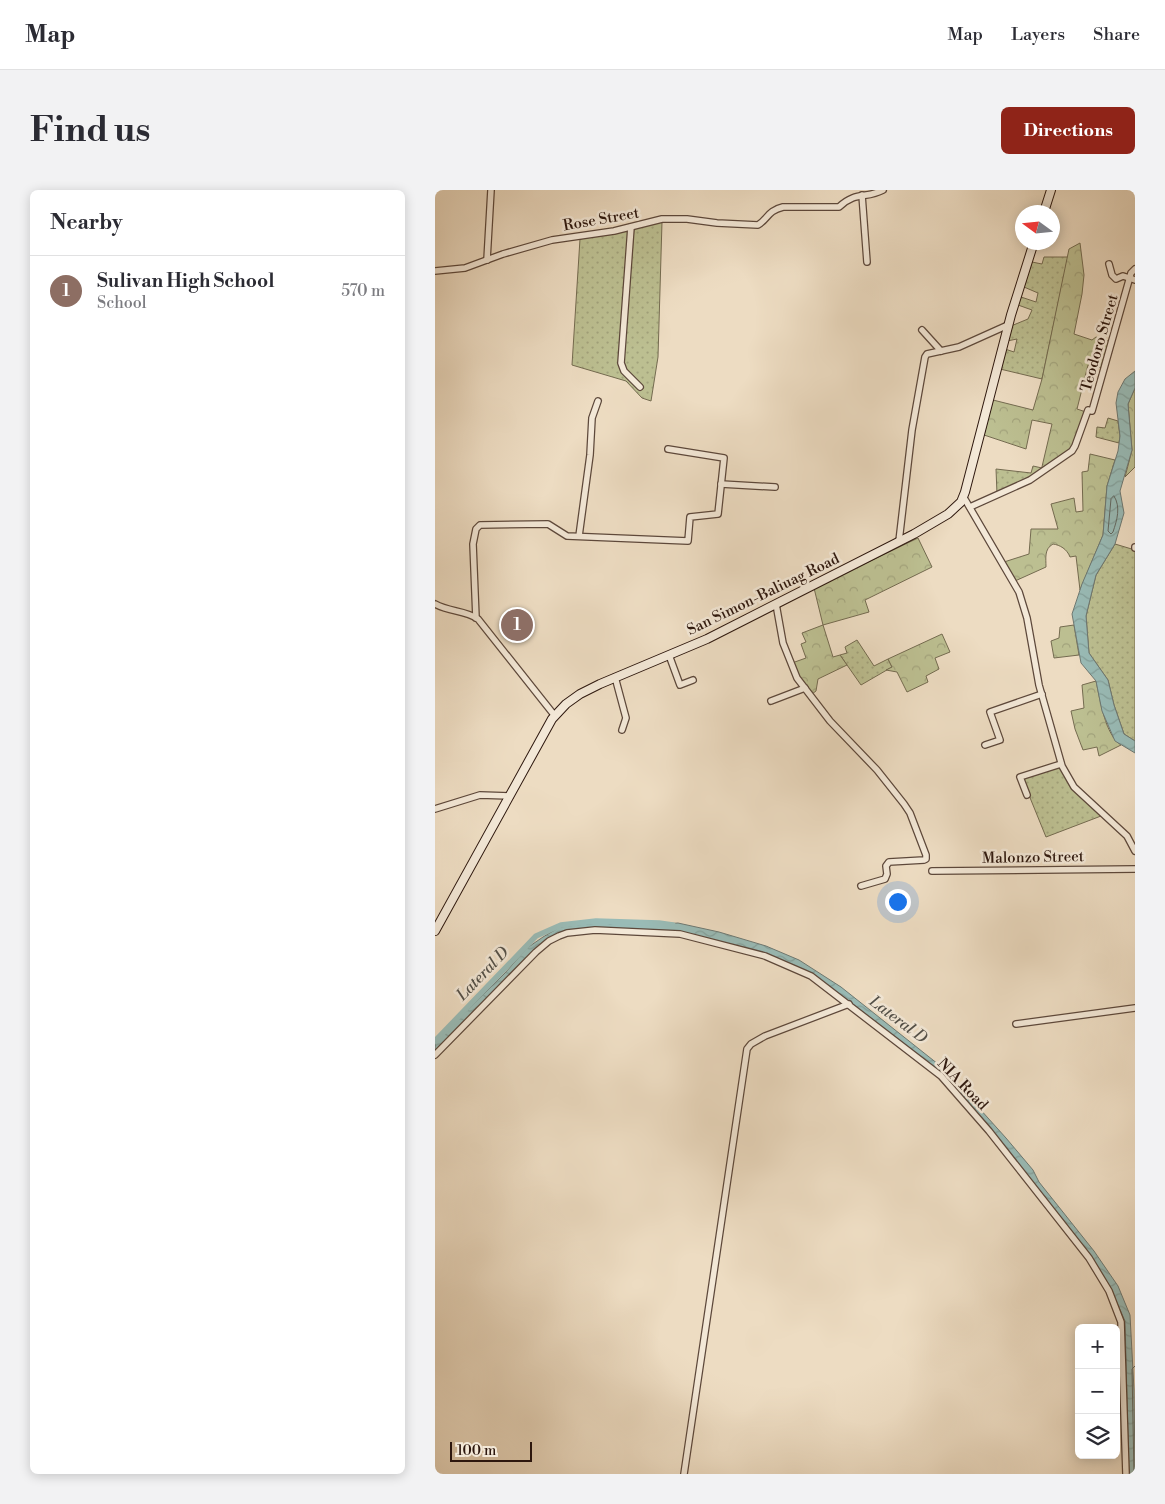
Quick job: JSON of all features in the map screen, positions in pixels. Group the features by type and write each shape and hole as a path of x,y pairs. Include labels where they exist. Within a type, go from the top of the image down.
{"main road":[{"path":"1046,205 1051,190"},
{"name":"San Simon-Baliuag Road","path":"435,931 555,716 566,704 580,694 707,639 776,604 948,514 961,502 973,466 1008,325 1031,250"}],"street":[{"path":"487,260 491,190"},
{"name":"Rose Street","path":"435,271 465,268 509,252 552,240 631,227 663,219 687,219 758,225 776,208 839,207 847,199 883,190"},
{"path":"862,195 867,262"},
{"path":"631,227 621,363 624,370 640,387"},
{"path":"1109,264 1112,275 1116,279 1123,276 1133,279"},
{"name":"Teodoro Street","path":"970,507 1030,480 1072,451 1088,410 1092,411 1133,279 1132,271 1135,269"},
{"path":"899,541 912,430 923,362 927,354 959,347 1008,325"},
{"path":"922,330 941,351"},
{"path":"579,536 590,454 592,418 598,401"},
{"path":"476,618 473,544 475,532 481,525 548,524 567,536 688,540 690,517 718,514 724,458 668,449"},
{"path":"721,484 775,487"},
{"path":"963,496 1019,592 1027,618 1042,694 1061,764 1074,787 1127,836 1135,851"},
{"path":"435,604 444,609 471,615 476,618 555,716"},
{"path":"776,604 785,648 797,678 830,721 877,770 907,809 926,855 924,860 889,862 886,866 887,874 885,879 861,886"},
{"path":"669,655 680,685 693,680"},
{"path":"615,678 626,718 622,730"},
{"path":"771,702 805,688"},
{"path":"985,745 1000,740 990,712 1042,694"},
{"path":"1027,795 1020,777 1061,764"},
{"path":"435,809 480,795 510,796"},
{"name":"Malonzo Street","path":"932,871 1135,869"},
{"name":"NIA Road","path":"435,1055 536,952 549,941 559,936 583,931 670,933 765,956 811,976 941,1076 1089,1258 1104,1282 1121,1322 1126,1474"},
{"path":"684,1474 747,1049 751,1044 765,1036 849,1004"},
{"path":"1016,1024 1135,1008"}],"green space":[{"path":"662,222 658,357 651,401 642,398 626,381 572,365 580,239 629,230 619,363 626,369 623,363 634,229"},
{"path":"1080,243 1084,275 1074,334 1092,340 1096,337 1111,342 1103,368 1088,365 1077,409 1086,412 1076,440 1071,449 1041,471 1052,424 1032,420 1026,449 984,435 993,400 1033,410 1042,379 1069,249"},
{"path":"1044,257 1068,257 1042,379 1000,369 1005,349 1014,352 1017,339 1007,341 1011,326 1028,319 1032,310 1018,305 1021,297 1036,302 1038,293 1024,287 1032,262 1042,264"},
{"path":"1135,388 1135,467 1125,477 1132,450 1128,404"},
{"path":"1108,418 1118,421 1119,443 1096,437 1097,427 1105,428"},
{"path":"1090,454 1115,460 1107,486 1103,535 1080,590 1076,556 1070,557 1063,548 1053,544 1047,551 1046,567 1015,581 1004,562 1029,554 1031,529 1058,529 1051,504 1074,498 1076,512 1083,511 1082,472 1088,471"},
{"path":"1033,466 1042,468 1041,471 997,494 996,469 1031,473"},
{"path":"918,538 932,567 865,600 869,612 823,625 814,588"},
{"path":"1115,544 1135,550 1135,741 1124,734 1108,680 1089,653 1086,616 1096,575"},
{"path":"823,625 833,657 840,655 847,665 818,679 816,691 812,694 798,677 792,663 806,658 801,644 806,642 802,633"},
{"path":"1074,625 1079,655 1054,658 1051,641 1059,638 1060,627"},
{"path":"942,634 950,652 935,658 939,669 926,676 928,682 907,692 897,672 886,670 892,667 888,659"},
{"path":"857,640 874,666 888,659 892,667 861,685 840,655 847,653 845,647"},
{"path":"1096,681 1107,725 1115,740 1121,745 1099,756 1097,747 1083,750 1071,711 1084,708 1082,685"},
{"path":"1059,767 1071,787 1101,816 1046,837 1022,778"}],"water":[{"path":"1135,371 1135,388 1128,404 1132,450 1120,491 1124,513 1115,544 1096,575 1086,616 1089,653 1108,680 1124,734 1135,741 1135,753 1115,741 1102,711 1096,681 1081,663 1072,614 1082,584 1103,535 1107,486 1118,451 1120,436 1116,403 1118,392 1125,379"},
{"name":"Lateral D","path":"594,923 678,923 719,932 766,946 799,960 841,987 943,1068 1033,1170 1039,1182 1094,1251 1118,1286 1130,1315 1134,1390 1135,1474 1129,1474 1125,1321 1110,1287 978,1115 924,1059 811,974 801,969 680,933 624,929 559,934 435,1052 435,1043 505,973 527,948 560,927"}],"waterway":[{"name":"Lateral D","path":"435,1041 536,936 561,925 596,921 673,925"}],"place":[{"name":"Sulivan High School","path":"517,625"}]}
